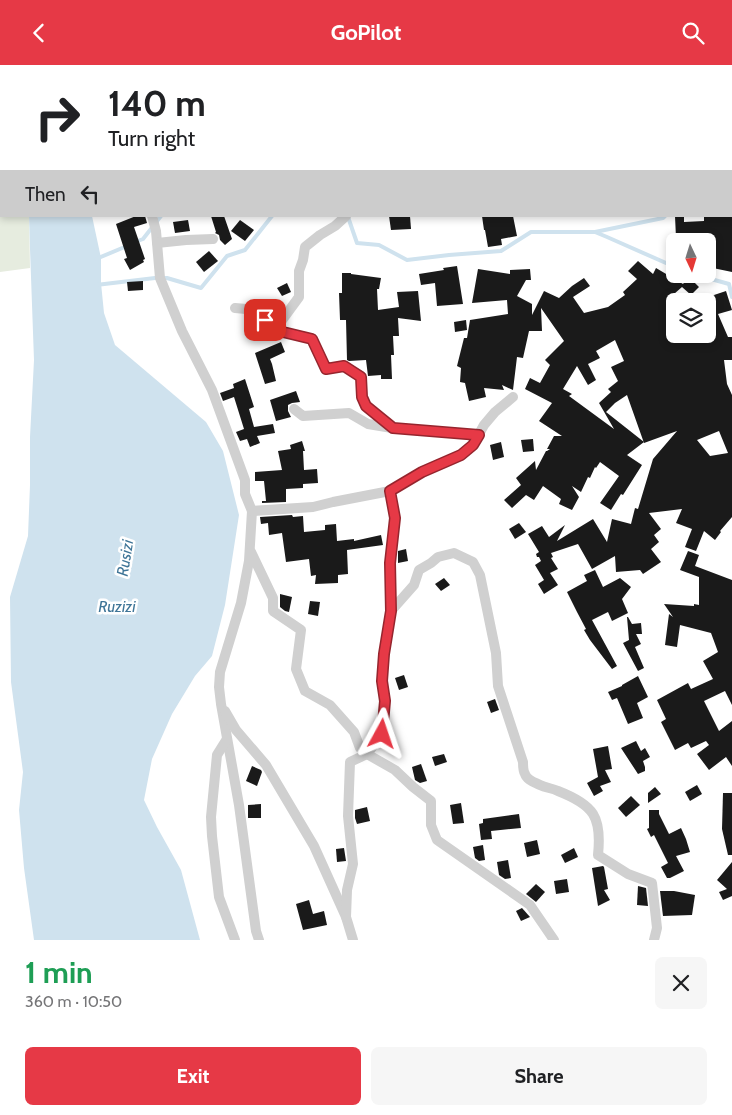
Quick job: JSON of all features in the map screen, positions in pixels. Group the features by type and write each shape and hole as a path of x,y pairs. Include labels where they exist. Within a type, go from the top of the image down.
{"street":[{"path":"152,217 156,231 160,278 182,331 212,390 242,472 244,494 252,511 250,561 241,603 220,672 219,687 242,823 256,931 259,940"},
{"path":"277,327 299,297 299,271 305,247 345,217"},
{"path":"157,243 213,239"},
{"path":"235,308 246,309 283,332 312,339 326,369 344,366 361,377 362,397 366,406 393,428"},
{"path":"252,511 313,507 390,491 422,472 461,455 473,445 484,425 495,412 513,397"},
{"path":"294,409 303,416 349,413 368,424 393,428 479,435"},
{"path":"346,917 347,890 353,863 348,816 350,762 367,754 382,734 385,701 382,681 391,611 390,563 395,518 390,491"},
{"path":"250,549 273,598 273,611 300,630 296,669 305,691 330,705 354,732 360,748 396,770 431,801 431,825 438,840 530,905 554,940"},
{"path":"391,611 414,585 419,569 438,557 454,553 473,562 480,575 491,626 496,653 498,686 523,762 524,773 530,781 581,801 595,815 600,841 598,855 628,874 652,883 657,927 654,940"},
{"path":"221,704 236,730 266,765 278,783 314,846 346,917 353,940"},
{"path":"228,739 217,755 211,817 219,897 235,940"}],"shaded area":[{"path":"0,217 29,217 30,268 0,272"}],"water":[{"name":"Ruzizi","path":"29,217 92,217 101,258 104,313 115,345 206,422 223,451 239,515 225,605 212,656 195,676 172,714 152,759 144,800 181,870 200,940 34,940 24,868 19,810 23,772 11,682 10,597 28,536 34,360"}],"building":[{"path":"134,217 145,217 147,223 134,227 145,259 143,260 144,262 130,270 124,259 127,258 116,224"},
{"path":"211,217 224,217 232,239 225,245 216,232"},
{"path":"389,217 410,217 411,229 391,230"},
{"path":"482,217 513,217 517,236 501,239 502,245 488,247"},
{"path":"675,217 684,217 684,222 704,221 704,217 732,217 732,272 716,269 716,233 676,233"},
{"path":"188,220 190,231 175,233 173,222"},
{"path":"240,220 254,230 245,241 231,231"},
{"path":"209,251 218,261 204,272 196,262"},
{"path":"638,261 653,274 656,268 666,274 666,283 695,283 699,287 693,293 689,293 682,287 675,293 666,293 666,343 716,343 716,294 726,291 732,310 718,314 728,337 732,337 732,360 724,360 727,384 732,395 732,517 715,540 704,531 696,551 685,547 692,529 676,523 682,509 649,513 661,529 654,535 659,542 651,549 661,562 643,574 640,570 616,572 615,556 592,569 578,544 551,553 553,557 551,558 558,569 550,573 558,585 544,594 538,584 544,580 535,565 541,561 536,554 539,552 528,534 542,526 549,537 565,525 557,541 593,519 607,542 612,519 631,524 635,508 638,509 653,459 677,431 644,442 627,455 642,465 611,510 600,503 619,476 600,462 595,467 590,478 588,477 581,492 572,486 579,497 572,510 559,504 561,499 543,486 534,500 526,495 512,508 504,500 521,485 516,478 535,461 536,470 546,451 550,449 547,449 554,436 562,436 539,421 552,403 525,389 530,378 540,383 550,365 545,360 564,341 541,308 542,331 529,331 523,358 517,357 513,390 502,385 504,390 484,388 486,397 469,401 465,383 460,382 461,368 457,366 464,338 467,338 470,320 508,314 507,300 472,303 478,269 510,274 510,270 530,269 531,280 526,280 517,296 532,304 532,315 544,291 559,298 584,278 590,286 573,297 584,313 608,307 625,295 623,292 637,279 628,271","holes":["615,340 624,361 611,367 618,381 608,389 611,392 599,403 614,429 569,396 572,394 563,389 577,366 588,385 596,380 588,364 600,358 596,351","627,395 644,442 606,412","719,431 728,453 710,456 697,440"]},
{"path":"457,266 463,304 437,306 435,283 421,285 419,274"},
{"path":"342,273 381,278 379,289 377,289 378,310 399,307 397,292 418,291 421,321 398,318 399,336 393,336 394,355 391,355 392,379 381,379 381,375 368,376 366,360 347,360 346,320 340,320 339,293 342,293"},
{"path":"143,281 143,290 128,291 127,282"},
{"path":"287,283 291,292 282,296 277,288"},
{"path":"270,300 280,305 274,318 265,312"},
{"path":"466,320 467,330 455,332 454,322"},
{"path":"281,342 285,352 270,359 276,381 265,384 255,353"},
{"path":"245,379 254,407 249,409 254,427 273,424 275,433 257,436 260,443 250,447 247,439 240,441 236,432 244,429 234,397 223,401 220,393 234,388 233,384"},
{"path":"296,391 300,402 288,405 291,417 276,421 270,400"},
{"path":"533,439 534,451 523,452 521,440"},
{"path":"302,441 305,451 303,451 304,470 317,469 318,483 303,484 303,488 286,489 286,502 262,503 262,501 266,501 264,481 255,481 255,472 282,470 278,451 291,449 290,445"},
{"path":"501,442 504,457 493,460 490,445"},
{"path":"292,515 293,517 303,516 304,532 325,530 325,525 336,524 337,541 354,539 354,541 381,535 383,545 347,550 348,574 338,575 338,583 315,584 316,575 311,576 309,559 286,562 282,533 269,535 268,523 261,524 260,517"},
{"path":"519,523 526,532 515,539 509,529"},
{"path":"406,549 408,561 398,563 398,551"},
{"path":"688,551 699,555 695,566 732,580 732,705 725,691 704,701 719,731 732,721 732,766 726,757 709,770 697,754 709,745 706,741 691,748 688,743 675,750 661,722 666,719 657,700 688,683 691,689 713,679 703,661 718,652 711,633 680,625 677,647 665,645 669,614 673,617 664,604 699,605 699,577 680,570"},
{"path":"595,570 603,587 620,578 631,587 622,599 628,613 612,621 608,612 592,620 617,666 612,669 584,630 586,629 567,592 587,581 584,575"},
{"path":"444,578 450,585 441,591 435,584"},
{"path":"280,594 292,597 289,612 280,607"},
{"path":"310,601 320,602 318,616 308,614"},
{"path":"627,617 632,624 641,623 642,634 636,634 641,644 635,647 644,668 638,671 623,643 629,640"},
{"path":"404,675 408,687 399,690 395,678"},
{"path":"638,676 648,697 637,703 643,718 628,724 617,698 612,700 608,692"},
{"path":"495,699 499,710 491,713 487,702"},
{"path":"636,741 641,751 645,748 650,757 643,761 645,771 638,774 621,748"},
{"path":"608,746 612,769 605,770 611,782 600,786 603,791 594,796 587,783 598,777 593,749"},
{"path":"444,754 447,762 435,766 432,757"},
{"path":"421,764 427,781 420,783 415,780 412,767"},
{"path":"252,766 262,772 257,786 246,781"},
{"path":"697,785 702,794 690,801 685,792"},
{"path":"655,787 661,794 648,803 648,793"},
{"path":"723,793 732,793 732,855 728,855 722,829"},
{"path":"631,796 640,805 626,817 618,808"},
{"path":"461,803 464,823 453,824 450,805"},
{"path":"261,804 261,818 248,818 248,805"},
{"path":"367,807 370,821 357,824 355,810"},
{"path":"649,810 659,810 659,814 669,834 681,828 686,839 690,852 676,856 684,871 670,878 667,878 661,867 668,863 654,835 651,837 647,829 649,828"},
{"path":"519,814 521,828 491,831 492,839 481,840 479,824 483,823 483,819"},
{"path":"537,840 540,854 527,857 524,843"},
{"path":"483,845 485,860 479,861 475,858 473,847"},
{"path":"344,848 346,861 337,862 336,849"},
{"path":"574,848 578,857 565,863 561,855"},
{"path":"508,860 511,878 505,879 499,875 497,862"},
{"path":"732,862 732,896 723,900 719,892 727,889 717,880"},
{"path":"603,866 608,889 604,890 610,900 598,906 592,868"},
{"path":"567,879 569,892 556,894 554,881"},
{"path":"536,884 545,892 536,902 526,894"},
{"path":"638,886 646,888 648,906 637,905"},
{"path":"660,891 674,891 695,895 692,915 663,916"},
{"path":"309,900 313,914 324,911 327,925 303,930 296,904"},
{"path":"522,908 530,917 521,921 516,911"}],"waterway":[{"path":"135,242 143,239 160,217"},
{"path":"96,285 167,278 201,288 227,256 245,250 271,217"},
{"path":"348,217 357,243 379,245 407,260 501,251 531,232 595,232 664,217"},
{"path":"595,232 666,263"},
{"path":"96,259 127,246"},
{"path":"716,280 729,284 732,297"}],"route":[{"path":"265,320 283,332 312,339 326,369 344,366 361,377 362,397 366,406 393,428 479,435 473,445 461,455 422,472 390,491 395,518 390,563 391,611 382,681 385,701 382,734"}],"water label":[{"name":"Rusizi","path":"125,558"}]}
